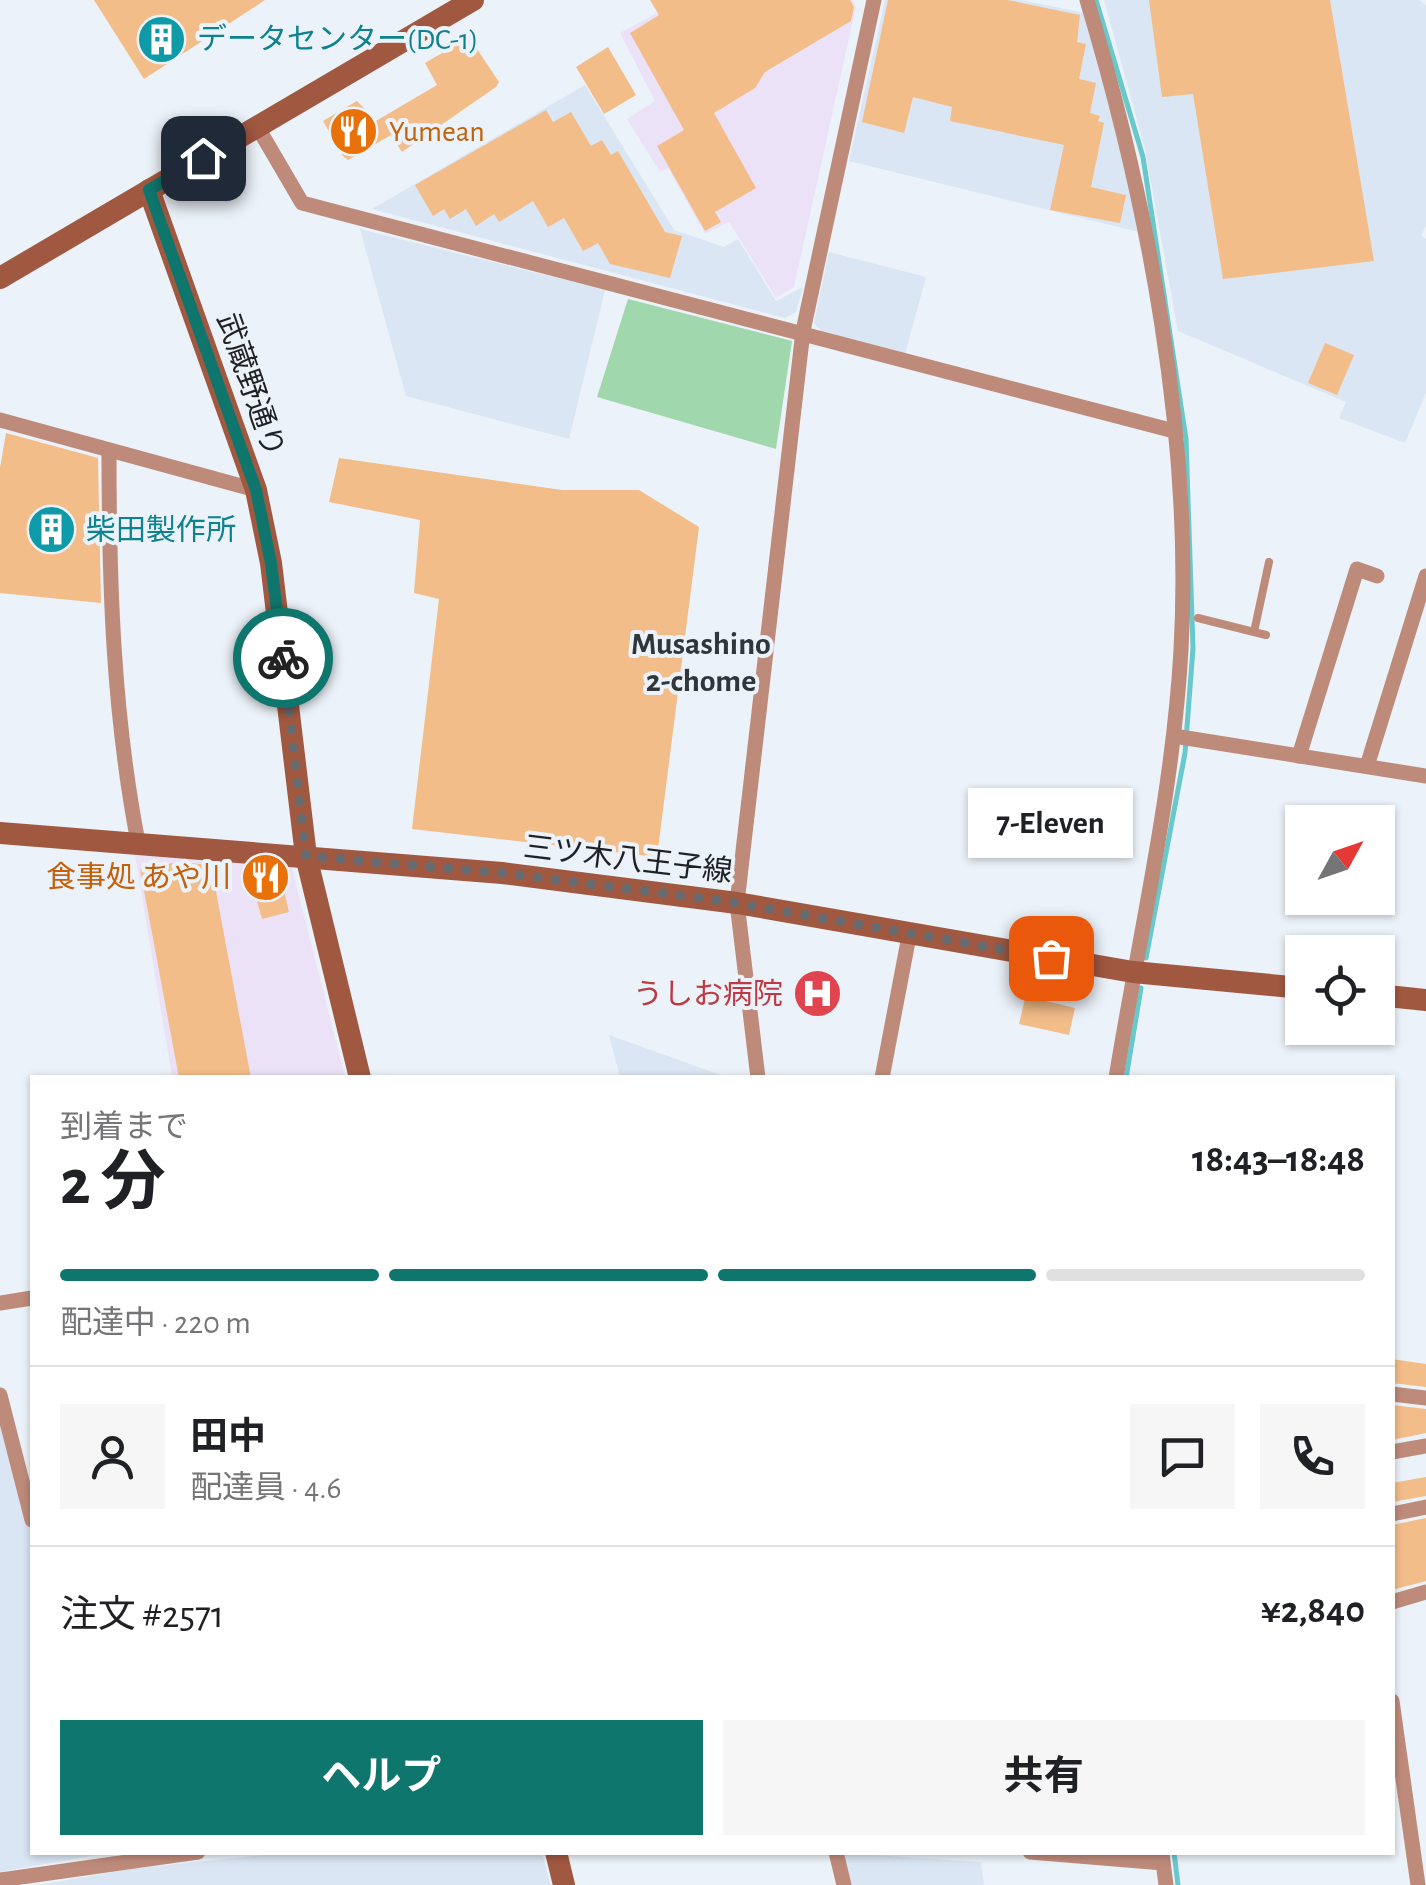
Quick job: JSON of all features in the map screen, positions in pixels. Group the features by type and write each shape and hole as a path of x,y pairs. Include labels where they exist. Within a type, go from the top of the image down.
{"street":[{"path":"0,278 474,0"},
{"path":"758,1075 737,903 803,331 874,0"},
{"path":"1087,0 1127,134 1174,431 1189,615 1182,737 1117,1075"},
{"path":"257,126 302,203 1174,431"},
{"name":"武蔵野通り","path":"149,190 256,490 271,563 306,856 359,1075"},
{"path":"0,420 256,490"},
{"path":"109,452 110,596 122,761 138,842"},
{"path":"1298,756 1357,569 1377,576"},
{"path":"1367,766 1426,576"},
{"path":"1182,737 1426,776"},
{"name":"三ツ木八王子線","path":"0,832 502,873 737,903 1134,972 1285,986"},
{"path":"883,1075 910,936"},
{"path":"1395,997 1426,1000"},
{"path":"0,1303 30,1298"},
{"path":"1395,1394 1426,1398"},
{"path":"0,1395 30,1512"},
{"path":"1395,1451 1426,1446"},
{"path":"1395,1513 1426,1507"},
{"path":"1395,1601 1426,1592"},
{"path":"1395,1744 1399,1803 1418,1885"},
{"path":"557,1855 564,1885"},
{"path":"837,1855 844,1885"},
{"path":"1096,1855 1163,1858 1166,1885"},
{"path":"0,1880 120,1856"}],"lane":[{"path":"1254,632 1269,562"},
{"path":"1189,615 1266,636"}],"shaded area":[{"path":"680,0 852,0 856,7 794,287 776,298 729,222 705,234 668,168 660,172 627,119 655,101 620,33"},
{"path":"885,0 1021,0 1085,13 1117,124 1139,232 849,161"},
{"path":"1104,0 1419,0 1426,5 1426,226 1421,236 1426,239 1426,393 1405,443 1339,418 1346,402 1178,331 1145,149"},
{"path":"585,85 674,230 724,247 738,239 776,301 803,287 796,312 785,318 372,209"},
{"path":"360,229 605,290 569,439 406,396"},
{"path":"829,252 926,277 905,354 823,333 814,323"},
{"path":"135,855 291,864 344,1075 172,1075"},
{"path":"609,1035 720,1075 619,1075"},
{"path":"0,1396 30,1516 30,1855 97,1855 0,1872"},
{"path":"263,1855 543,1855 551,1885 39,1885 130,1869"},
{"path":"844,1855 981,1862 984,1885 851,1885"}],"green space":[{"path":"628,299 792,341 776,449 597,397"}],"building":[{"name":"データセンター(DC-1)","path":"94,0 265,0 144,79"},
{"path":"650,0 850,0 854,7 851,21 765,72 755,88 714,113 756,188 715,212 721,222 705,231 657,146 684,130 630,33 659,15"},
{"path":"888,0 1008,0 1080,15 1077,42 1086,44 1079,79 1096,83 1090,113 1100,116 1098,121 1104,123 1091,187 1126,195 1120,223 1050,210 1064,145 950,121 952,107 913,97 904,133 862,122"},
{"path":"1149,0 1330,0 1374,261 1223,279 1193,94 1162,97"},
{"path":"469,37 499,82 496,87 402,152 391,135 348,160 343,156 323,121 357,101 376,121 437,85 425,63"},
{"path":"608,47 636,95 604,114 576,67"},
{"path":"546,110 553,122 571,112 591,146 602,140 611,155 618,151 665,232 682,236 670,278 610,264 598,243 583,251 564,218 548,227 533,201 499,222 494,214 476,226 466,209 450,219 444,209 433,216 415,185"},
{"path":"1325,343 1354,355 1337,395 1308,383"},
{"name":"柴田製作所","path":"6,433 98,458 101,603 0,593 0,468"},
{"path":"339,458 562,490 639,490 699,527 657,857 412,829 439,599 414,593 420,520 329,502"},
{"path":"178,862 211,865 250,1075 178,1075 140,869"},
{"path":"279,870 289,912 262,919 250,875"},
{"path":"1025,999 1075,1008 1069,1035 1019,1024"},
{"path":"1395,1359 1426,1364 1426,1387 1395,1383"},
{"path":"1395,1405 1426,1409 1426,1433 1395,1439"},
{"path":"1426,1477 1426,1496 1395,1501 1395,1482"},
{"path":"1426,1518 1426,1581 1395,1589 1395,1524"}],"waterway":[{"path":"1096,0 1143,157 1186,439 1193,648 1185,753 1146,958"},
{"path":"1126,1075 1141,988"},
{"path":"1174,1855 1178,1885"}],"way so far":[{"path":"283,658 306,856 502,873 724,901 1051,958"}],"place":[{"name":"データセンター(DC-1)","path":"162,39"},
{"name":"Yumean","path":"354,131"},
{"name":"柴田製作所","path":"51,530"},
{"name":"食事処 あや川","path":"266,877"},
{"name":"7-Eleven","path":"1051,958"},
{"name":"うしお病院","path":"818,994"}],"district":[{"name":"Musashino 2-chome","path":"701,662"}],"route":[{"path":"203,158 149,190 256,490 271,563 283,658"}]}
